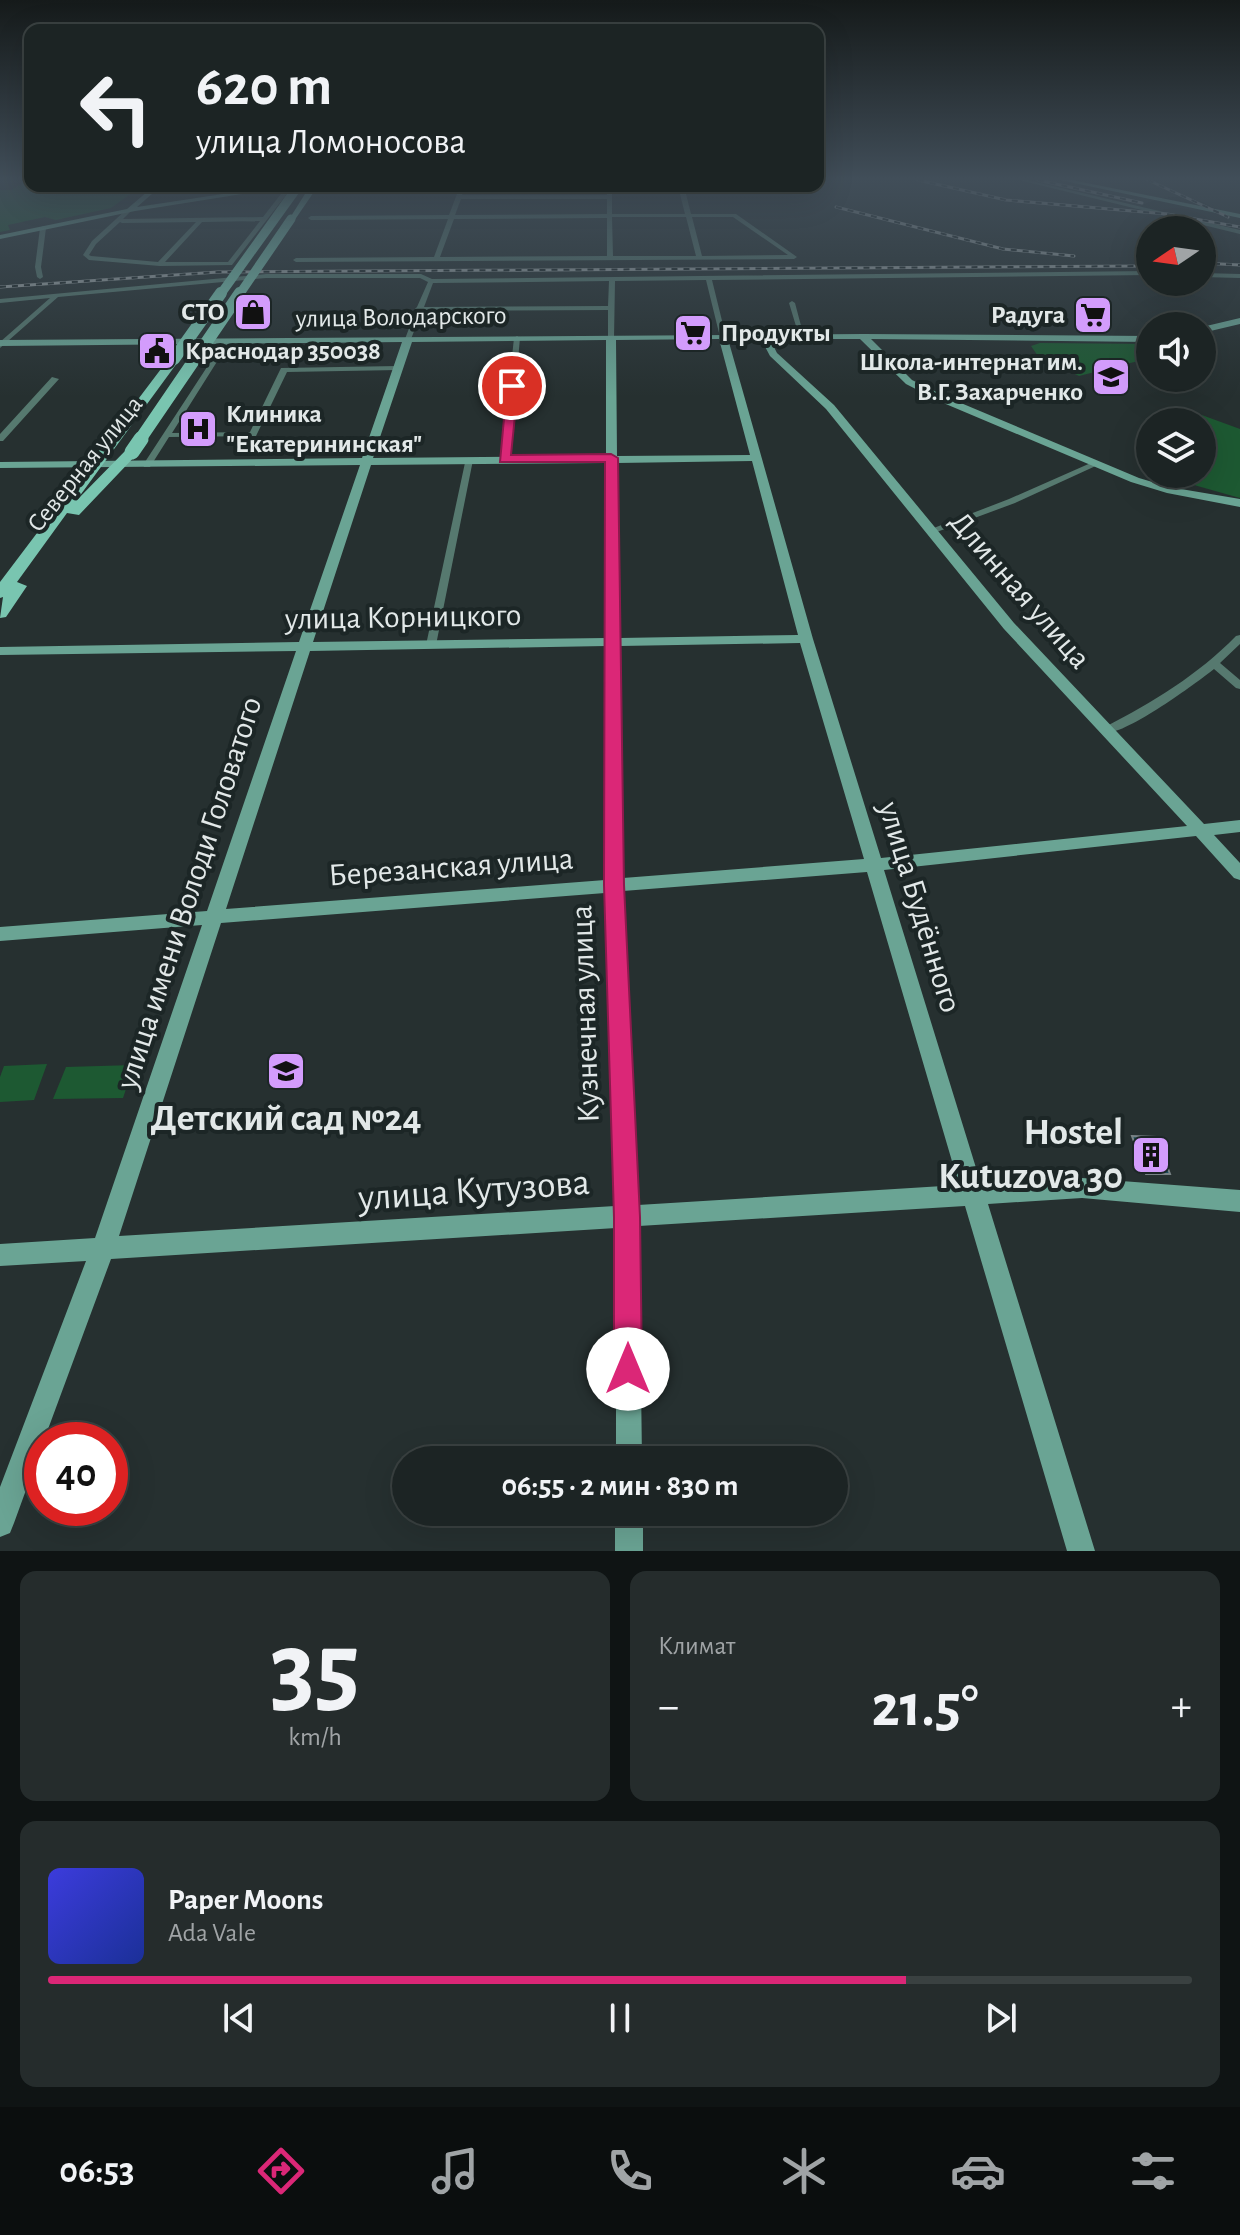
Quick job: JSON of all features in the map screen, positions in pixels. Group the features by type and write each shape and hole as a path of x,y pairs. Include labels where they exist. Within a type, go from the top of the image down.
{"main road":[{"name":"Северная улица","path":"0,593 56,516 109,452 249,252"},
{"name":"Северная улица","path":"0,613 70,516 132,452 254,252"}],"street":[{"path":"40,252 40,277"},
{"path":"87,252 89,258 160,264 230,264 239,252"},
{"path":"160,264 171,252"},
{"path":"436,259 439,252"},
{"path":"610,252 610,257"},
{"path":"698,252 699,257"},
{"path":"296,260 794,257 787,252"},
{"path":"0,301 266,276 421,276 431,281 1136,273"},
{"path":"1216,275 1240,276"},
{"name":"Кузнечная улица","path":"612,278 614,885 627,1217 629,1446"},
{"name":"улица Будённого","path":"709,278 806,639 1081,1551"},
{"name":"улица имени Володи Головатого","path":"0,1523 102,1251 303,646 418,309 431,281"},
{"path":"1,344 57,295"},
{"path":"792,303 802,336"},
{"path":"418,309 612,308"},
{"path":"1216,327 1240,321"},
{"name":"улица Володарского","path":"1,344 802,336 1136,339"},
{"path":"862,336 909,382 1096,464 1167,490 1240,503"},
{"name":"Длинная улица","path":"765,337 773,354 830,407 1009,626 1240,874"},
{"path":"505,459 517,338"},
{"path":"147,465 227,341"},
{"path":"167,435 253,434 284,370 398,368"},
{"path":"0,439 55,379"},
{"path":"0,465 757,458"},
{"path":"431,645 469,460"},
{"path":"931,531 1012,501 1096,464"},
{"path":"1109,730 1164,702 1215,664 1240,638"},
{"name":"улица Корницкого","path":"0,651 806,639"},
{"path":"1215,664 1240,686"},
{"name":"Березанская улица","path":"0,934 873,865 1240,826"},
{"name":"улица Кутузова","path":"0,1255 1082,1188 1240,1201"},
{"path":"629,1526 629,1551"}],"green space":[{"path":"1040,343 1136,344 1136,362 1079,376 1038,356 1031,346"},
{"path":"1216,420 1240,429 1240,498 1205,488 1216,488"},
{"path":"47,1064 34,1100 0,1102 0,1077 4,1066"},
{"path":"134,1065 123,1098 53,1099 66,1067"}],"building":[{"name":"Hostel Kutuzova 30","path":"1132,1136 1156,1137 1170,1174 1146,1174"}],"railway":[{"path":"1037,252 1074,256"},
{"path":"1216,264 1240,265"},
{"path":"0,287 218,272 1136,266"}],"place":[{"name":"СТО","path":"253,312"},
{"name":"Радуга","path":"1093,315"},
{"name":"Продукты","path":"693,333"},
{"name":"Краснодар 350038","path":"157,351"},
{"name":"Школа-интернат им. В.Г. Захарченко","path":"1111,377"},
{"name":"Клиника \"Екатерининская\"","path":"198,429"},
{"name":"Детский сад №24","path":"286,1071"},
{"name":"Hostel Kutuzova 30","path":"1151,1155"}],"route":[{"path":"512,386 505,459 611,458 614,885 627,1217 628,1369"}]}
